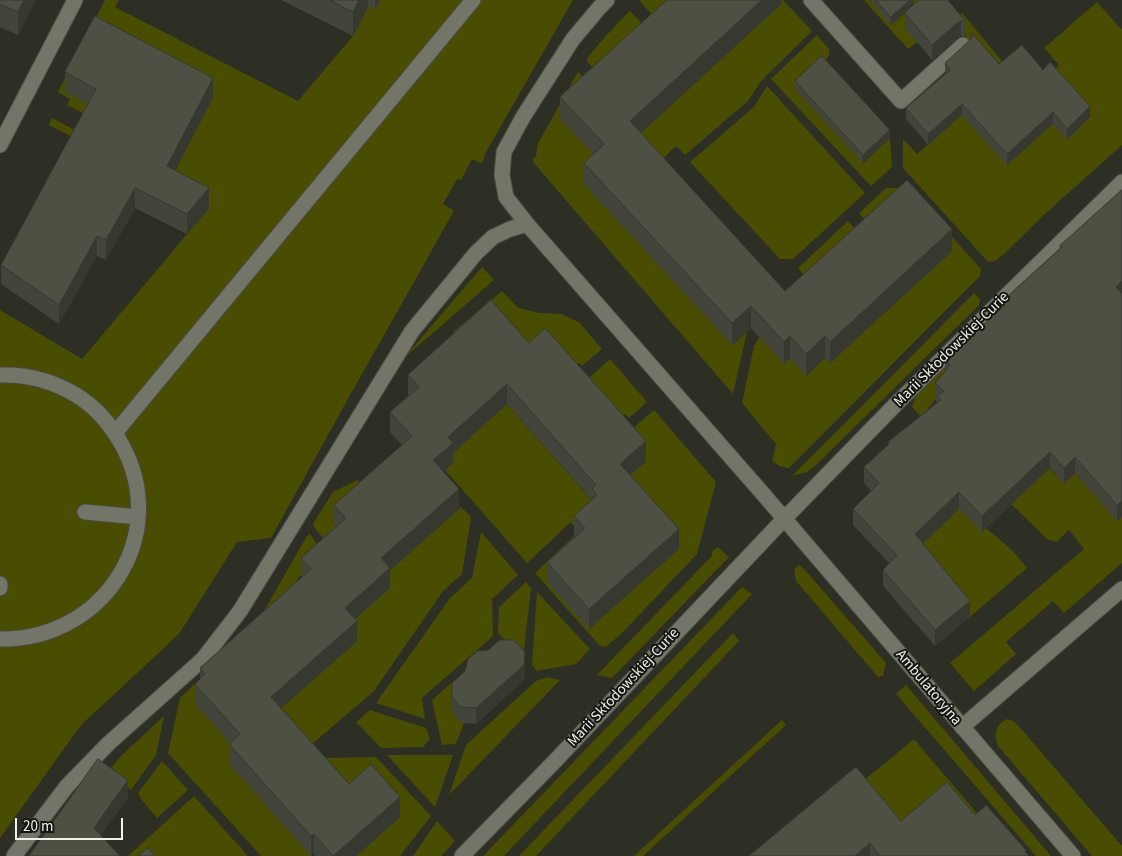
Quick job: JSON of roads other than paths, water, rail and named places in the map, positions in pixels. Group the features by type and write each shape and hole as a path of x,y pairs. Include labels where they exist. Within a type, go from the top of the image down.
{"street":[{"path":"0,145 75,0"},
{"path":"115,433 473,0"},
{"path":"607,0 573,39 523,117 504,152 502,175 506,197 527,224 784,519"},
{"path":"811,0 901,100 963,45"},
{"name":"Marii Skłodowskiej-Curie","path":"462,856 903,397 1122,182"},
{"path":"14,856 67,786 109,743 203,659 240,611 412,331 476,253 493,237 527,224"},
{"path":"0,375 23,376 54,384 68,390 94,408 106,420 126,452 134,472 138,494 138,517 133,545 121,572 94,606 70,623 56,630 27,638 0,639"},
{"path":"84,512 138,517"},
{"name":"Ambulatoryjna","path":"784,519 1073,856"},
{"path":"962,727 1122,589"}]}
